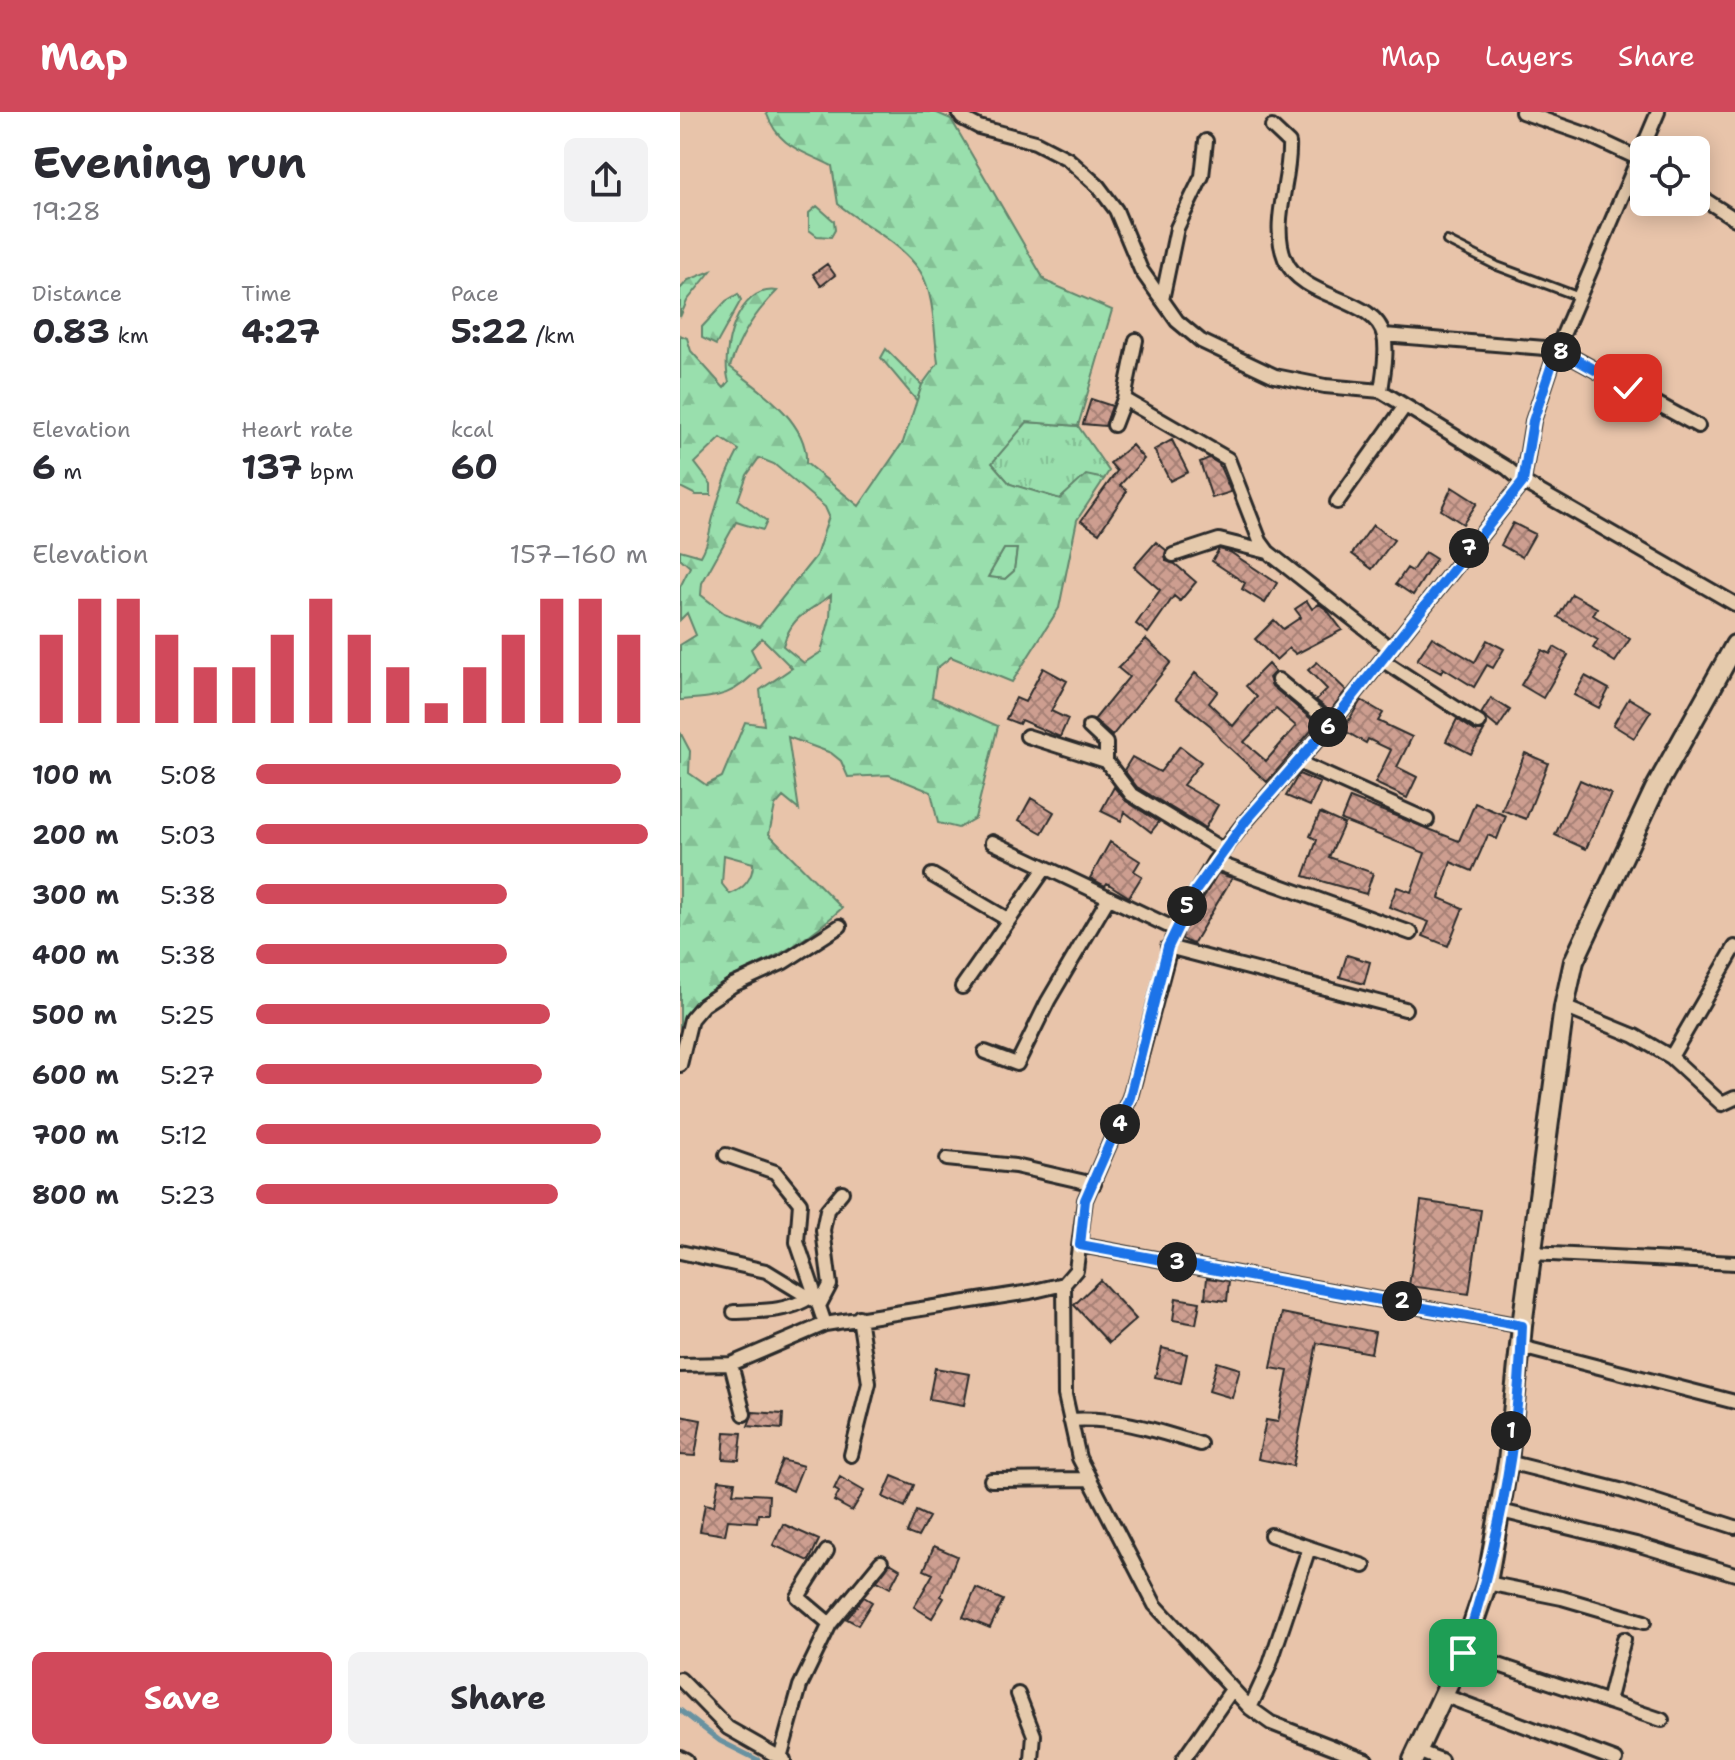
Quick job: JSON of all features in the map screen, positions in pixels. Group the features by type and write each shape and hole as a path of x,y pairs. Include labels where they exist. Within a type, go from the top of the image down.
{"main road":[{"path":"1415,1756 1463,1653 1487,1583 1508,1462 1531,1253 1564,1007 1574,961 1655,789 1733,656"}],"street":[{"path":"958,112 962,118 979,127 1035,142 1068,159 1098,186 1116,210 1141,270 1177,321 1201,341 1230,358 1275,376 1325,386 1381,391 1507,468 1523,482 1735,604"},
{"path":"1522,112 1630,155"},
{"path":"1650,136 1658,112"},
{"path":"1272,127 1289,143 1279,239 1286,262 1303,283 1355,306 1376,322 1384,335 1381,391"},
{"path":"1162,300 1177,228 1202,176 1206,141"},
{"path":"680,1365 731,1364 825,1324 942,1308 1064,1284 1076,1270 1085,1200 1130,1097 1175,929 1223,850 1331,724 1523,482 1531,431 1557,349 1577,296 1630,185"},
{"path":"1710,203 1735,219"},
{"path":"1384,335 1557,349 1698,426"},
{"path":"1114,425 1124,399 1136,340"},
{"path":"1124,399 1228,459 1260,541 1268,552 1391,649"},
{"path":"1337,502 1405,406"},
{"path":"1173,555 1219,540 1268,552"},
{"path":"1382,660 1479,723"},
{"path":"1278,680 1331,724"},
{"path":"1089,727 1106,743 1106,761"},
{"path":"1027,736 1106,761 1131,794 1223,850"},
{"path":"1298,762 1427,820"},
{"path":"992,842 1044,870 1175,929"},
{"path":"1214,862 1411,933"},
{"path":"962,987 1044,870"},
{"path":"932,875 1007,919"},
{"path":"985,1052 1017,1064 1048,1001 1108,899"},
{"path":"680,1065 691,1019 703,1005 733,985 784,962 840,926"},
{"path":"1168,947 1405,1009"},
{"path":"1671,1057 1735,947"},
{"path":"1564,1007 1635,1036 1671,1057 1722,1104 1735,1098"},
{"path":"726,1155 775,1172 800,1203 797,1242 825,1324"},
{"path":"947,1159 1015,1166 1094,1184"},
{"path":"734,1312 782,1308 815,1300 830,1285 823,1230 827,1210 842,1192"},
{"path":"1080,1245 1522,1326"},
{"path":"680,1252 766,1271 815,1300"},
{"path":"1531,1253 1735,1263"},
{"path":"1064,1284 1065,1395 1079,1458 1155,1605 1202,1653 1231,1691 1250,1708 1271,1723 1366,1760"},
{"path":"851,1455 869,1383 859,1317"},
{"path":"1521,1347 1735,1402"},
{"path":"731,1364 744,1414"},
{"path":"1070,1420 1100,1418 1130,1422 1200,1444"},
{"path":"1508,1462 1620,1490 1735,1527"},
{"path":"991,1480 1090,1479"},
{"path":"1501,1511 1636,1544 1735,1574"},
{"path":"1271,1535 1364,1566"},
{"path":"1250,1708 1269,1667 1309,1548"},
{"path":"827,1551 798,1597 830,1624"},
{"path":"680,1679 728,1728 782,1759 800,1686 830,1624 881,1562"},
{"path":"1487,1583 1562,1598 1644,1622"},
{"path":"1608,1702 1624,1639"},
{"path":"1463,1653 1662,1720"},
{"path":"1183,1760 1231,1691"},
{"path":"1018,1694 1034,1735 1032,1760"},
{"path":"1445,1696 1616,1760"},
{"path":"1415,1756 1441,1760"},
{"path":"680,1757 686,1760"}],"lane":[{"path":"1447,241 1497,266 1577,296"}],"green space":[{"path":"766,112 935,112 951,119 1045,281 1112,310 1078,426 1027,422 992,463 1010,484 1060,499 1086,475 1104,479 1077,520 1059,608 1012,682 951,657 936,669 932,697 998,726 975,818 958,828 938,823 931,792 889,775 848,777 841,761 831,753 788,737 799,810 783,797 775,806 769,834 842,908 798,943 713,989 688,1017 680,1037 680,732 690,751 689,773 706,785 722,777 745,722 764,725 760,690 792,668 762,638 751,649 760,667 742,684 724,694 680,700 680,645 696,635 687,613 680,620 680,587 690,567 680,558 680,550 701,556 722,489 739,450 721,438 695,463 711,484 711,495 696,495 680,487 680,335 687,338 691,351 724,388 729,382 727,355 730,339 742,309 751,298 763,292 777,291 749,326 730,367 768,396 791,420 805,448 806,463 859,506 903,442 922,385 938,363 929,291 920,271 903,251 838,204 832,166 784,141","holes":["759,458 774,464 825,507 829,516 816,556 759,627 724,613 701,595 702,583 736,522 763,530 767,521 738,500 747,475","1004,549 1017,549 1014,571 1005,579 988,577","831,595 830,618 821,652 804,663 783,646 791,627","724,855 753,863 749,878 740,889 730,894 722,884"]},
{"path":"817,206 834,221 835,230 831,237 817,236 809,230 809,213"},
{"path":"711,271 687,301 680,317 680,289 688,280"},
{"path":"738,294 741,300 716,345 702,338 702,327 726,301"},
{"path":"886,349 922,385 917,401 881,358"},
{"path":"1027,422 1078,426 1109,471 1104,479 1086,476 1060,499 1010,484 991,462"},
{"path":"1004,549 1017,549 1014,571 1005,579 987,577"}],"building":[{"path":"827,264 835,275 821,286 813,274"},
{"path":"1091,399 1112,406 1105,426 1083,424"},
{"path":"1172,440 1188,472 1170,481 1154,450"},
{"path":"1132,445 1144,459 1120,485 1127,491 1099,533 1081,521 1117,471 1110,463"},
{"path":"1209,458 1219,464 1231,492 1212,498 1200,462"},
{"path":"1452,487 1477,503 1463,524 1441,510"},
{"path":"1513,523 1535,534 1522,557 1501,545"},
{"path":"1373,525 1394,540 1372,569 1352,554"},
{"path":"1156,542 1166,550 1166,561 1175,564 1196,582 1180,601 1174,596 1148,633 1136,624 1160,590 1134,567"},
{"path":"1219,549 1230,552 1277,583 1265,603 1242,589 1245,583 1212,561"},
{"path":"1425,552 1436,559 1413,595 1396,584 1407,568 1412,571"},
{"path":"1572,594 1597,608 1593,615 1630,639 1615,662 1593,648 1598,640 1558,617"},
{"path":"1307,601 1312,609 1319,604 1327,610 1342,630 1296,654 1289,648 1276,660 1255,639 1274,620 1283,629 1301,617 1295,609"},
{"path":"1432,637 1475,662 1487,640 1504,649 1493,668 1487,665 1474,687 1443,668 1441,673 1417,660"},
{"path":"1146,639 1171,662 1112,736 1094,720 1129,677 1118,668"},
{"path":"1554,647 1568,655 1543,698 1521,685 1542,650 1550,654"},
{"path":"1317,662 1346,690 1330,711 1316,700 1327,689 1308,670"},
{"path":"1268,664 1275,672 1269,678 1272,686 1317,724 1267,782 1220,739 1211,726 1176,698 1195,673 1218,691 1209,703 1233,726 1257,697 1246,686","holes":["1276,709 1296,726 1266,761 1244,742"]},
{"path":"1043,668 1067,681 1051,711 1068,719 1060,737 1021,720 1019,724 1006,719 1016,698 1025,702"},
{"path":"1585,676 1609,689 1599,708 1574,695"},
{"path":"1491,698 1510,710 1498,728 1481,714"},
{"path":"1629,698 1651,711 1634,738 1613,725"},
{"path":"1361,700 1383,713 1378,721 1412,737 1397,767 1417,777 1407,798 1375,783 1391,750 1368,739 1366,743 1343,730"},
{"path":"1457,719 1475,731 1484,731 1471,754 1446,741"},
{"path":"1180,746 1201,762 1183,785 1218,805 1205,828 1137,787 1124,770 1132,757 1160,772"},
{"path":"1525,753 1548,763 1526,819 1502,810"},
{"path":"1299,774 1320,783 1310,806 1286,796"},
{"path":"1580,780 1611,794 1586,849 1555,835"},
{"path":"1114,787 1126,801 1159,822 1151,832 1125,812 1121,821 1101,811"},
{"path":"1031,798 1054,812 1042,833 1019,820"},
{"path":"1350,798 1459,841 1475,803 1506,816 1497,839 1488,835 1472,871 1451,862 1439,898 1463,908 1448,946 1423,936 1429,922 1389,907 1397,887 1411,892 1425,853 1341,820"},
{"path":"1320,813 1344,824 1329,857 1373,873 1366,894 1304,876 1317,840 1310,836"},
{"path":"1110,842 1140,861 1134,871 1142,876 1129,897 1107,883 1105,886 1090,878"},
{"path":"1218,873 1232,878 1193,944 1190,943 1182,939 1183,932"},
{"path":"1347,955 1370,962 1364,984 1340,977"},
{"path":"1421,1201 1481,1210 1469,1294 1409,1286"},
{"path":"1207,1278 1229,1281 1227,1301 1205,1298"},
{"path":"1100,1280 1136,1319 1109,1343 1074,1305"},
{"path":"1176,1298 1200,1302 1196,1324 1173,1320"},
{"path":"1282,1313 1375,1332 1371,1353 1317,1343 1293,1466 1258,1459 1266,1420 1278,1422 1288,1371 1271,1368"},
{"path":"1162,1348 1187,1354 1181,1383 1155,1377"},
{"path":"1217,1362 1240,1369 1232,1398 1209,1391"},
{"path":"935,1368 970,1374 964,1405 929,1399"},
{"path":"753,1412 783,1414 782,1429 748,1426"},
{"path":"680,1416 701,1420 695,1456 680,1455"},
{"path":"725,1432 742,1433 739,1460 723,1459"},
{"path":"782,1460 803,1466 793,1491 773,1482"},
{"path":"892,1476 914,1485 905,1507 883,1497"},
{"path":"840,1477 864,1491 852,1511 834,1501 839,1492 834,1489"},
{"path":"719,1480 735,1482 733,1493 769,1495 768,1514 758,1514 757,1522 728,1520 725,1535 700,1531 705,1504 714,1506"},
{"path":"916,1511 929,1517 918,1537 907,1533"},
{"path":"783,1524 819,1540 809,1561 773,1545"},
{"path":"934,1546 957,1556 941,1596 944,1598 932,1618 914,1607 933,1574 924,1570"},
{"path":"890,1563 900,1569 890,1588 877,1581"},
{"path":"976,1588 1003,1600 990,1628 963,1617"},
{"path":"864,1597 872,1602 858,1625 847,1619"}],"waterway":[{"path":"680,1710 720,1741 758,1760"}],"route":[{"path":"1463,1653 1487,1583 1501,1511 1522,1326 1408,1302 1080,1245 1082,1216 1085,1200 1115,1138 1130,1097 1168,947 1196,890 1214,862 1268,794 1331,724 1523,482 1533,421 1557,349 1628,388"}]}
